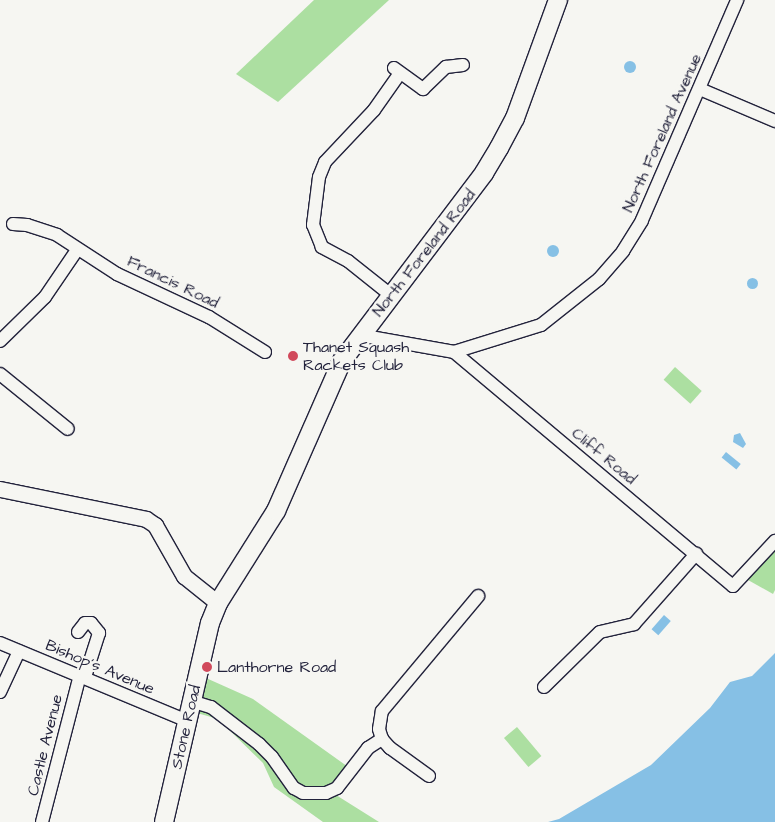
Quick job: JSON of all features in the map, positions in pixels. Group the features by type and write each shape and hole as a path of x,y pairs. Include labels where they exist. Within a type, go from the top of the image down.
{"main road":[{"name":"North Foreland Road","path":"218,603 276,511 331,381 359,335 392,296 484,173 499,148 518,109 558,0"},
{"name":"Stone Road","path":"166,821 191,702 218,603"}],"street":[{"name":"North Foreland Avenue","path":"359,335 454,352 541,325 599,279 623,251 642,220 737,0"},
{"path":"392,296 348,261 322,247 313,225 318,177 325,162 374,110 397,70 423,89 446,67 463,65"},
{"path":"700,89 775,121"},
{"name":"Francis Road","path":"13,224 28,221 57,235 77,250 130,280 210,316 252,350 265,352"},
{"path":"0,341 45,297 77,250"},
{"name":"Cliff Road","path":"454,352 733,586 775,541"},
{"path":"0,374 68,430"},
{"path":"0,489 146,519 155,525 184,576 218,603"},
{"path":"544,687 600,632 634,624 696,554"},
{"path":"429,776 390,748 382,739 379,729 382,711 478,596"},
{"name":"Castle Avenue","path":"42,822 82,676 99,633 91,623 85,623 78,632"},
{"name":"Bishop's Avenue","path":"0,643 187,721"},
{"path":"0,692 19,651"},
{"path":"191,702 212,707 259,744 272,757 294,788 304,793 326,794 337,788 368,748 382,739"}],"green space":[{"path":"314,0 389,0 278,102 236,74"},
{"path":"675,367 702,391 690,404 664,380"},
{"path":"775,547 775,590 773,594 748,580"},
{"path":"206,678 253,699 351,769 333,788 336,795 379,822 323,822 274,787 263,763 218,719 197,713"},
{"path":"517,727 541,756 528,767 504,738"}],"water":[{"path":"628,61 632,61 636,67 632,73 628,73 624,69 624,65"},
{"path":"553,245 559,251 553,257 547,251"},
{"path":"752,277 758,283 752,289 746,283"},
{"path":"740,433 746,444 743,448 733,442 734,435"},
{"path":"726,452 741,464 736,469 722,457"},
{"path":"664,615 671,621 658,635 652,629"},
{"path":"775,653 775,822 548,822 559,819 651,765 710,708 730,682 752,676"}],"place":[{"name":"Thanet Squash Rackets Club","path":"293,356"},
{"name":"Lanthorne Road","path":"207,667"}]}
